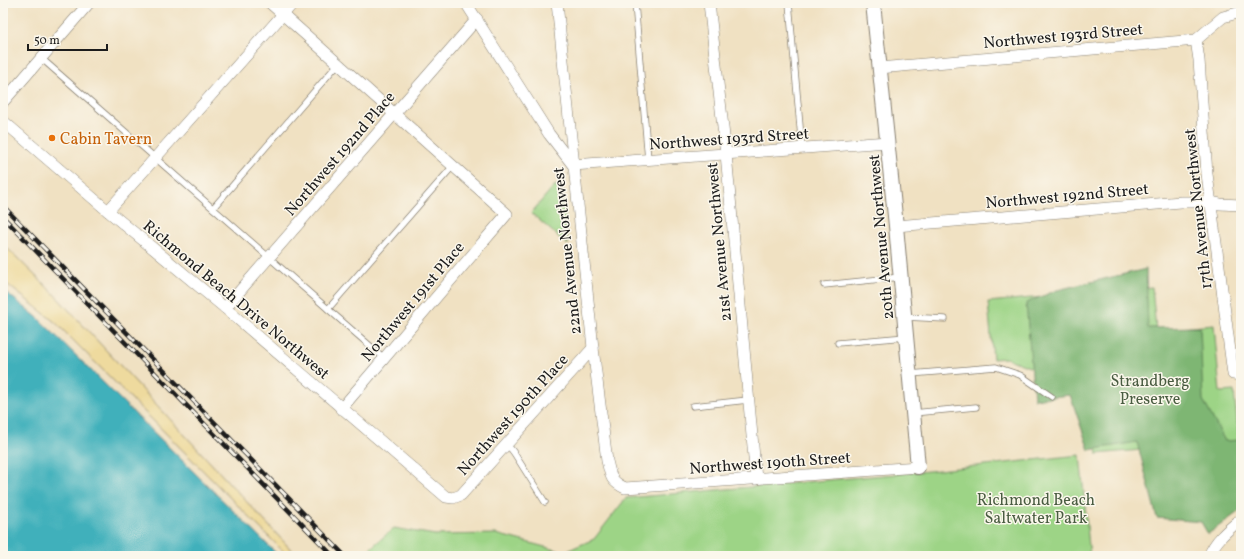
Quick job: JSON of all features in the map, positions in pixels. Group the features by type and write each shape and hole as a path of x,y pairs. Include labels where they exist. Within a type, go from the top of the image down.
{"street":[{"path":"3,102 89,3"},
{"path":"270,3 453,166"},
{"path":"108,211 293,3"},
{"path":"466,3 549,134 573,165"},
{"name":"22nd Avenue Northwest","path":"557,3 593,348 610,476 616,484 625,488"},
{"name":"21st Avenue Northwest","path":"709,3 726,154 756,479"},
{"name":"20th Avenue Northwest","path":"873,3 888,142 918,467"},
{"path":"1196,40 1223,17 1241,12"},
{"name":"Northwest 192nd Place","path":"225,308 477,19"},
{"name":"Northwest 193rd Street","path":"879,68 1196,40"},
{"name":"17th Avenue Northwest","path":"1196,40 1199,60 1210,202 1237,374"},
{"name":"Richmond Beach Drive Northwest","path":"3,120 108,211 225,308 341,409 446,497 453,498"},
{"name":"Northwest 193rd Street","path":"573,165 888,142"},
{"name":"Northwest 191st Place","path":"341,409 507,214 453,166"},
{"name":"Northwest 192nd Street","path":"896,226 1181,202 1210,202 1241,205"},
{"name":"Northwest 190th Place","path":"453,498 461,494 593,348"},
{"name":"Northwest 190th Street","path":"625,488 918,467"},
{"path":"1211,553 1225,532 1241,519"}],"lane":[{"path":"635,3 648,160"},
{"path":"788,3 802,148"},
{"path":"41,58 384,358"},
{"path":"213,208 338,64"},
{"path":"328,309 453,166"},
{"path":"824,285 901,277"},
{"path":"904,317 944,319"},
{"path":"838,343 906,337"},
{"path":"910,374 996,367 1020,375 1052,397"},
{"path":"693,406 748,400"},
{"path":"913,413 976,407"},
{"path":"506,445 511,448 545,502"}],"green space":[{"path":"562,185 568,245 531,213 554,186"},
{"name":"Strandberg Preserve","path":"1146,269 1148,328 1200,327 1203,400 1225,441 1241,440 1241,510 1208,534 1201,522 1157,518 1137,442 1089,450 1070,395 1034,399 1026,303 1057,290"},
{"name":"Strandberg Preserve","path":"1152,287 1156,330 1214,325 1220,392 1234,391 1239,441 1097,454 1091,391 1006,358 993,359 988,302"},
{"name":"Richmond Beach Saltwater Park","path":"1080,455 1090,556 370,556 366,552 394,528 435,535 496,534 564,552 594,539 626,498 929,471"}],"sand":[{"path":"3,244 53,293 297,556 288,556 56,323 3,281"}],"water":[{"path":"3,290 37,317 279,556 3,556"}],"railway":[{"path":"3,206 345,556"},
{"path":"3,217 333,556"}],"place":[{"name":"Cabin Tavern","path":"52,138"}]}
